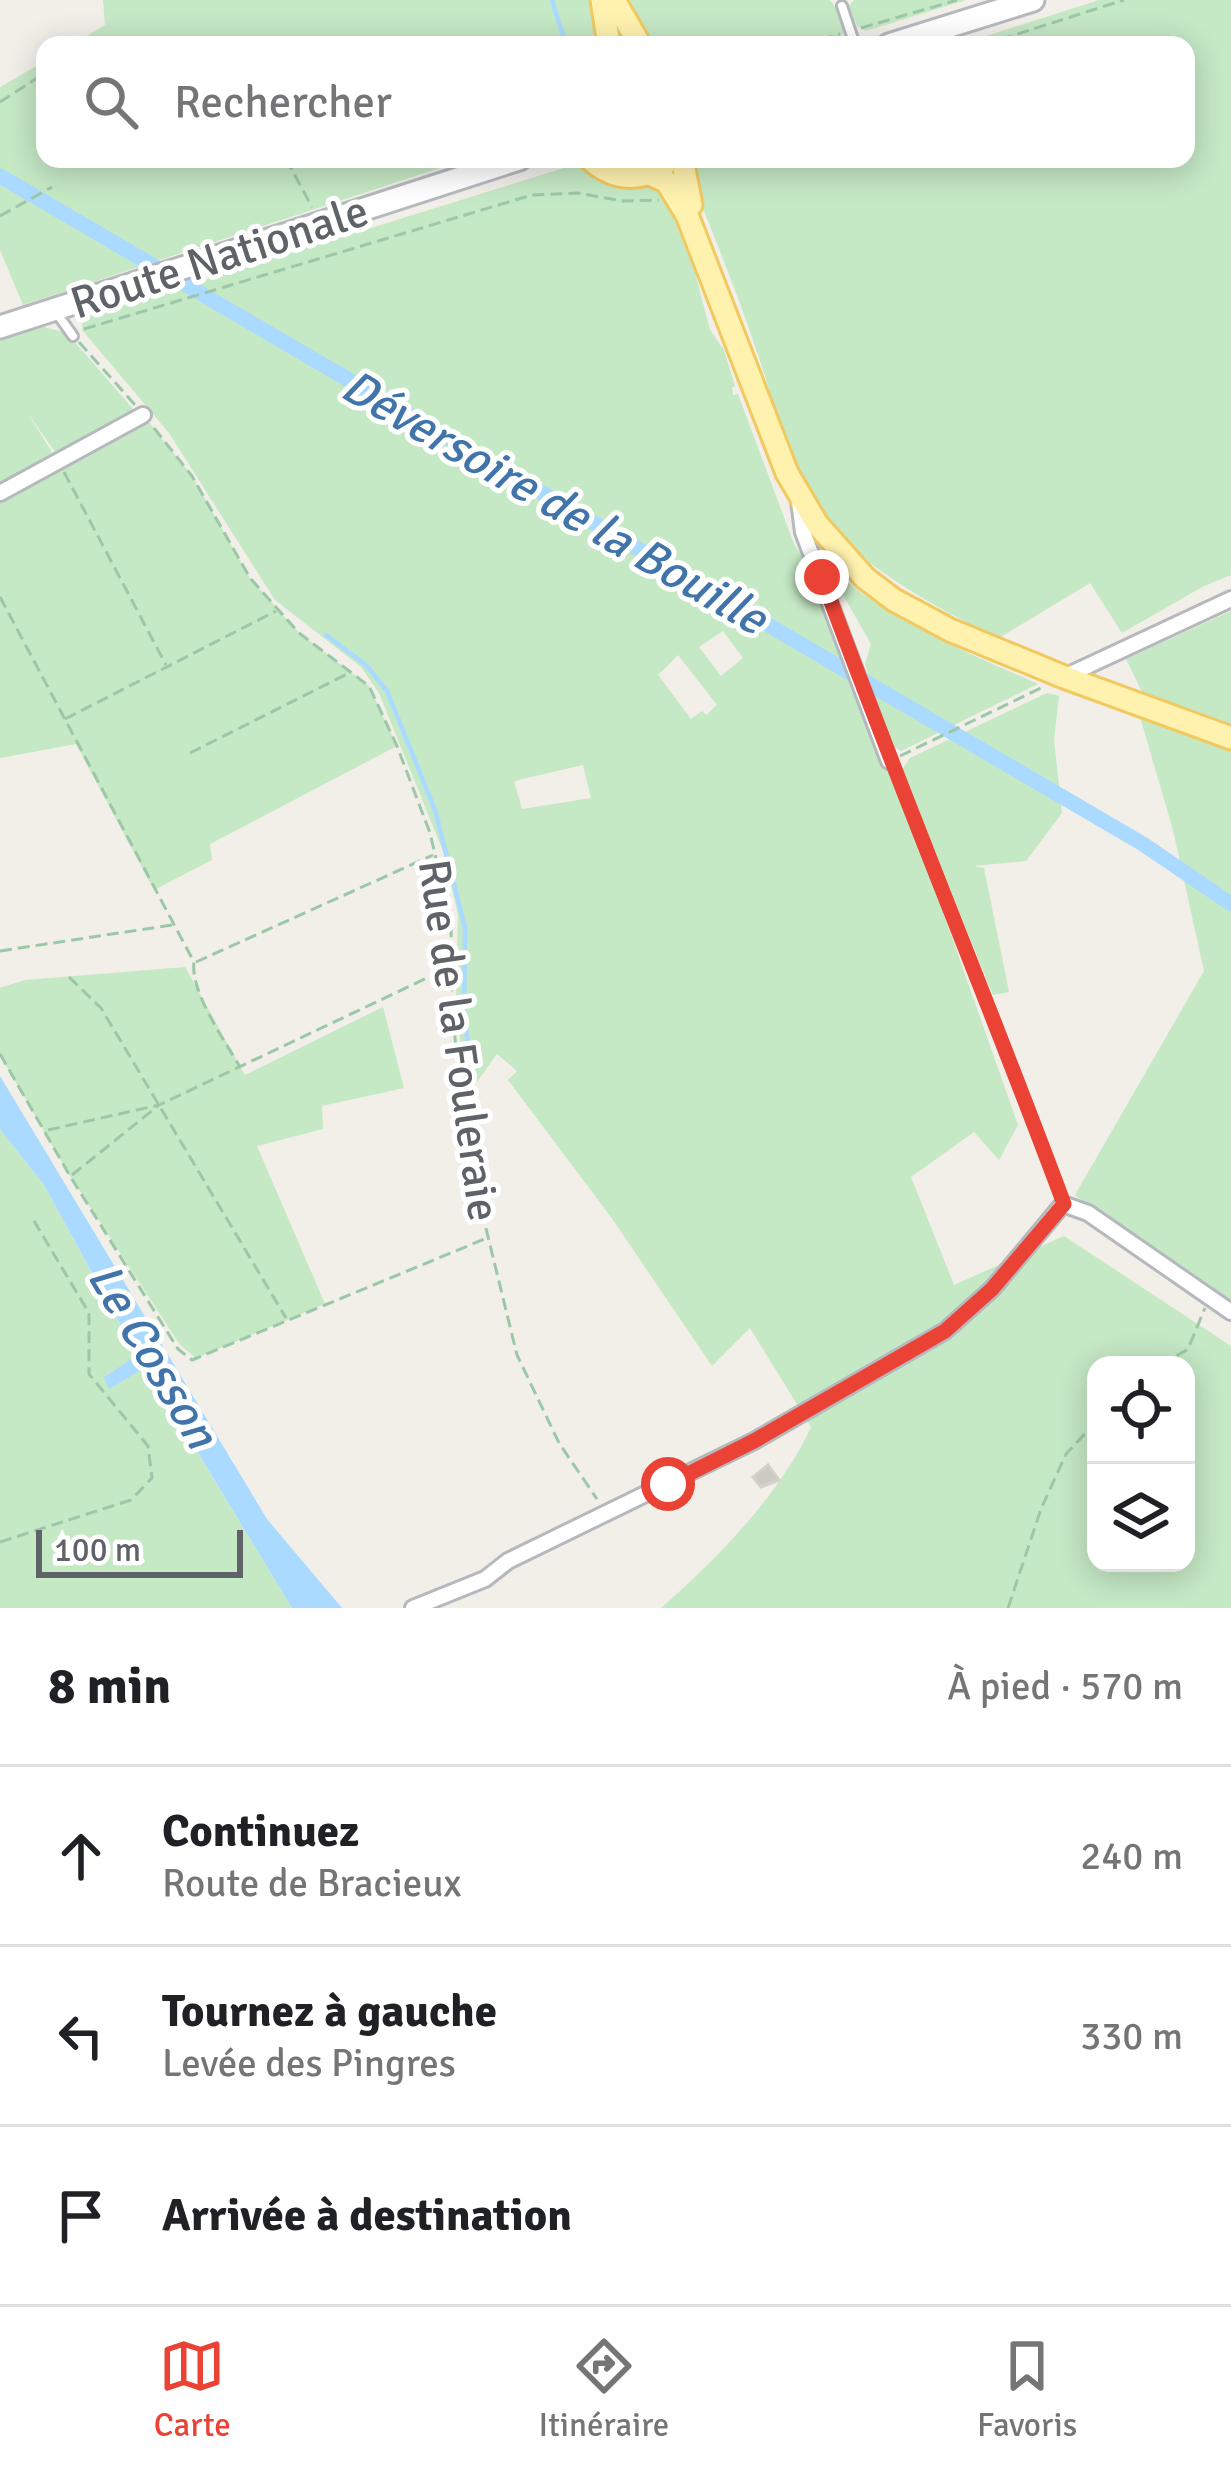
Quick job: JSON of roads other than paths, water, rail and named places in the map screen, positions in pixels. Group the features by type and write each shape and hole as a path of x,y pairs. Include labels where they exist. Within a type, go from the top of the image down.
{"main road":[{"path":"602,0 608,36"},
{"path":"614,0 635,36"},
{"path":"918,36 1034,0"},
{"name":"Route Nationale","path":"0,327 495,168"},
{"path":"604,168 618,176 663,178 677,195 799,496 841,554 894,600 950,630 1231,738"},
{"path":"650,174 661,168"},
{"path":"680,168 705,258"}],"street":[{"path":"0,493 143,415"},
{"path":"799,496 802,532 890,761"},
{"path":"1064,677 1231,599"},
{"path":"413,1608 485,1579 508,1561 754,1441 945,1331 992,1289 1064,1204 1088,1213 1231,1312"}],"lane":[{"path":"842,5 852,36"},
{"path":"54,308 71,333"}],"water":[{"name":"Le Cosson","path":"0,1076 267,1519 342,1608 292,1608 146,1367 109,1389 104,1377 137,1355 44,1185 0,1129"}],"waterway":[{"path":"552,0 563,36"},
{"name":"Déversoire de la Bouille","path":"0,176 1143,844 1231,904"},
{"path":"326,635 366,665 387,691 435,810 465,928 464,1015 474,1091"}]}
